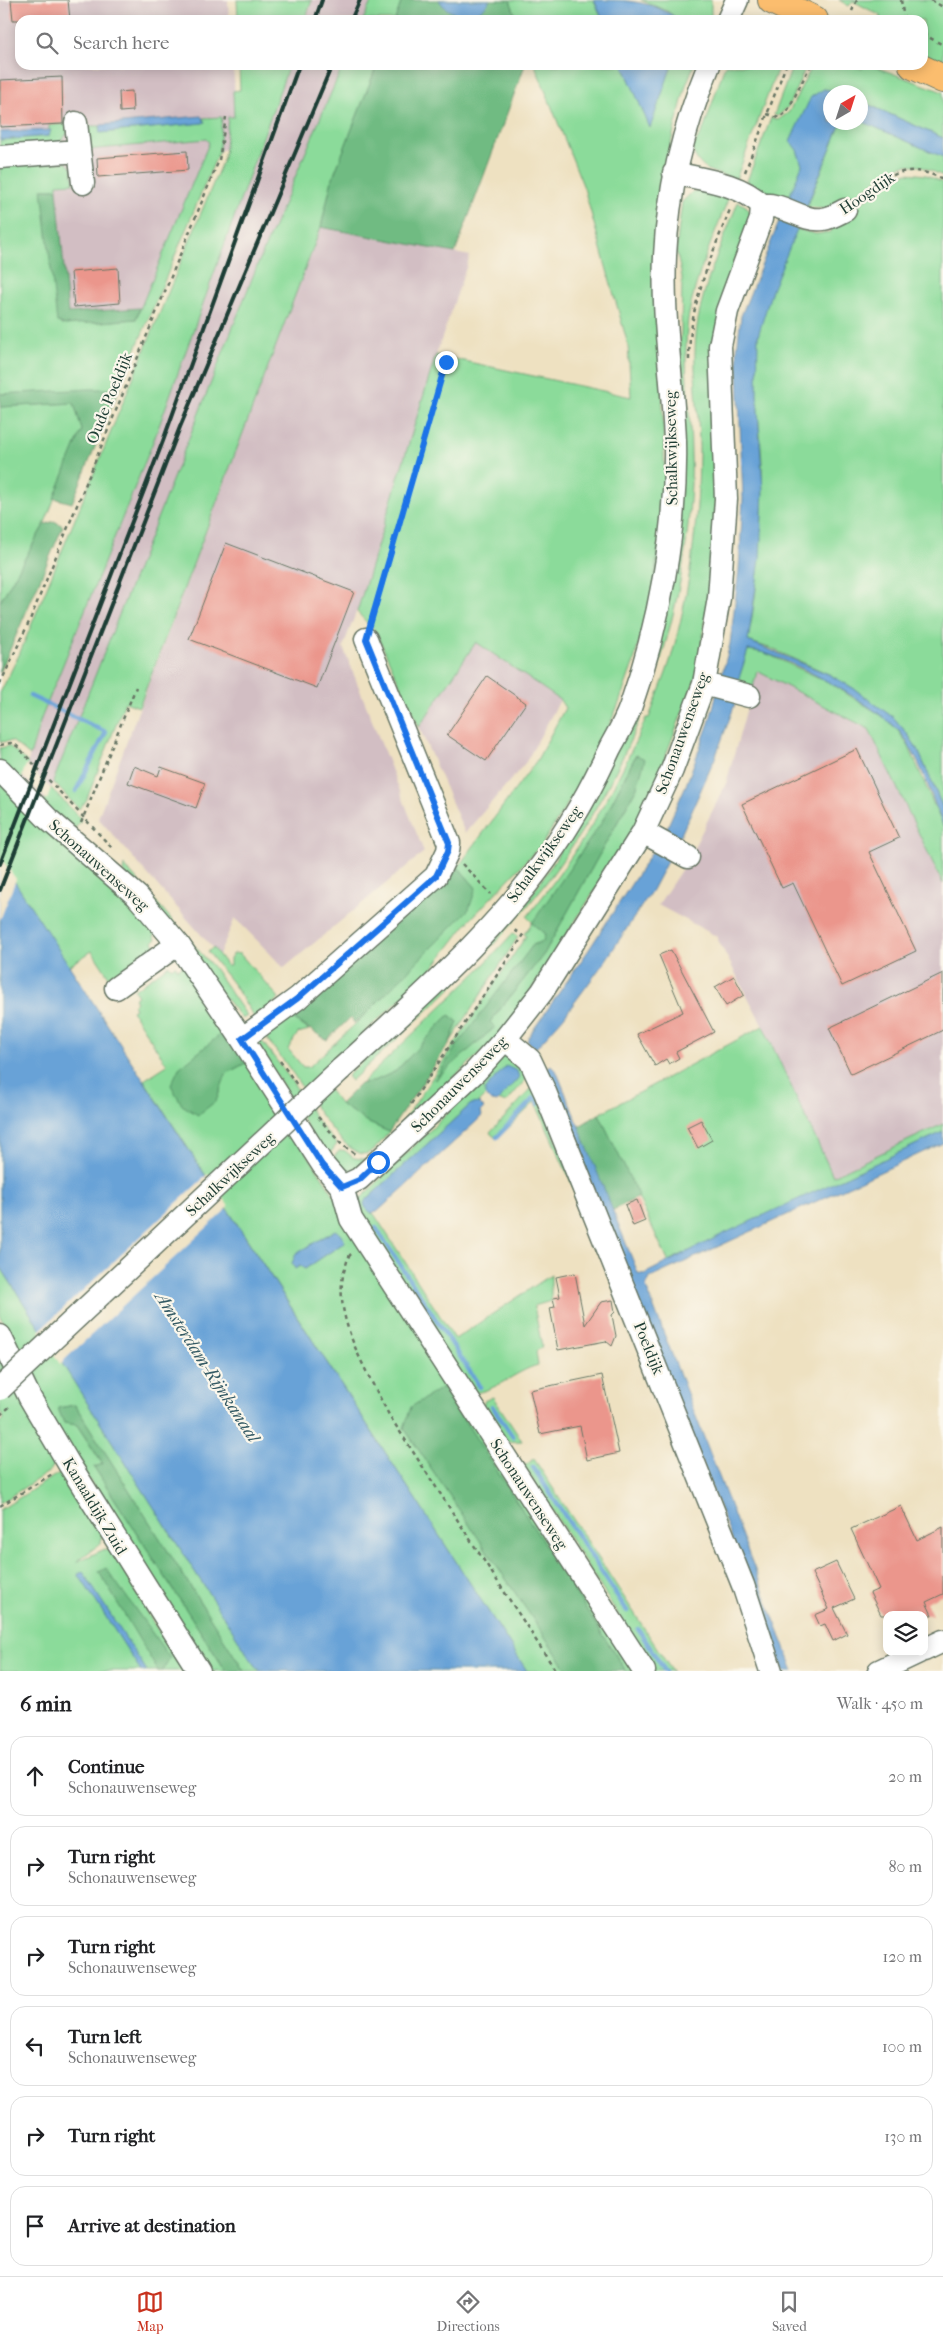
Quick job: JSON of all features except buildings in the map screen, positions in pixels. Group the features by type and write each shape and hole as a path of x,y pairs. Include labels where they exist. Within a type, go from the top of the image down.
{"main road":[{"path":"772,0 804,15"},
{"path":"924,70 943,79"}],"street":[{"path":"730,15 737,0"},
{"name":"Schalkwijkseweg","path":"0,1389 340,1070 431,988 530,879 570,824 630,709 656,617 667,560 674,496 675,442 664,258 674,173 707,70"},
{"path":"76,123 83,183"},
{"path":"0,157 79,151"},
{"path":"674,173 738,188 772,206"},
{"name":"Hoogdijk","path":"772,206 823,219 845,210"},
{"name":"Schonauwenseweg","path":"342,1187 359,1180 446,1102 505,1039 542,992 649,836 672,770 710,686 726,499 720,346 727,311 761,219 772,206"},
{"path":"242,1039 305,992 436,876 448,851 449,843 366,639"},
{"path":"710,686 744,695"},
{"name":"Schonauwenseweg","path":"0,770 48,819 137,896 178,944 242,1039 322,1165 342,1187 351,1219 644,1671"},
{"path":"649,836 682,854"},
{"path":"116,988 178,944"},
{"name":"Poeldijk","path":"505,1039 530,1060 545,1092 735,1567 771,1671"},
{"name":"Kanaaldijk Zuid","path":"0,1336 30,1398 69,1464 199,1671"},
{"path":"928,1648 943,1641"},
{"path":"879,1671 911,1656"}],"path":[{"path":"852,11 857,0"},
{"path":"901,0 903,15"},
{"path":"931,0 943,7"},
{"path":"928,37 943,45"},
{"path":"738,188 784,70"},
{"path":"767,114 779,118 787,112 808,70"},
{"name":"Oude Poeldijk","path":"0,684 33,613 219,160 226,117"},
{"name":"Hoogdijk","path":"845,210 897,172 915,170 943,178"},
{"path":"366,639 446,362"},
{"path":"72,840 84,818 136,687"},
{"path":"460,862 491,894"},
{"name":"Schonauwenseweg","path":"411,1105 523,936 513,929"},
{"path":"342,1145 357,1156 362,1156"},
{"path":"365,1241 348,1257 340,1282 341,1302 348,1330 389,1415 556,1671"},
{"path":"0,1506 69,1464"}],"shaded area":[{"path":"0,0 228,0 229,15 15,15 15,70 233,70 236,114 231,145 211,156 139,325 51,329 0,196"},
{"path":"312,0 372,0 365,15 307,15"},
{"path":"287,70 341,70 257,266 44,806 0,832 33,748 41,719 155,437"},
{"path":"321,227 470,256 436,355 360,602 343,647 424,852 284,968 235,918 219,955 98,818"},
{"path":"476,642 560,700 526,762 465,833 419,727"},
{"path":"757,671 869,729 943,884 943,1124 833,1177 763,1026 716,936 658,905 687,861 726,784"}],"green space":[{"path":"237,0 312,0 307,15 238,15"},
{"path":"372,0 402,0 397,15 365,15"},
{"path":"402,0 510,0 515,15 397,15"},
{"path":"510,0 594,0 601,15 515,15"},
{"path":"641,0 711,0 711,15 672,15"},
{"path":"839,0 943,0 943,65 928,57 928,15 879,15 853,1 849,6"},
{"path":"239,70 287,70 155,437 41,719 30,756 12,741 0,742 0,693 19,655 224,157 228,117 234,117 233,91 240,90"},
{"path":"341,70 375,70 332,180 321,227 139,707 125,702 86,801 79,809 53,782 257,266"},
{"path":"375,70 523,70 455,253 321,227 332,180"},
{"path":"537,70 625,70 650,127 670,70 692,70 686,85 660,185 654,289 662,381 665,491 655,581 634,661 600,747 543,843 469,921 428,974 318,1075 340,1104 369,1123 389,1132 375,1149 364,1154 355,1151 346,1144 325,1121 262,1032 285,1014 309,1030 298,1033 288,1049 303,1067 309,1067 365,1015 476,888 458,867 537,760 565,708 560,700 476,642 419,727 376,632 357,612 436,355 631,397 628,345 584,188"},
{"path":"723,70 777,70 736,179 709,170 696,157 692,149 704,128"},
{"path":"791,70 805,70 788,107 778,116 774,115"},
{"path":"810,70 884,70 943,92 943,138 868,104 868,85 823,85 823,91 797,150 802,165 788,202 771,198 747,181 771,118 778,120 789,112"},
{"path":"222,117 219,151 119,389 0,394 0,164 66,162 72,168 74,183 57,184 57,189 43,189 61,325 136,319 209,143 207,139 86,150 84,126 100,126 100,133 203,123 203,118"},
{"path":"69,124 67,134 59,143 0,150 0,140 49,136 49,125"},
{"path":"868,124 943,157 943,176 920,166 905,165 880,177 835,210 807,207 838,130 868,130"},
{"path":"907,173 926,175 943,183 943,808 918,750 894,718 853,688 829,674 772,649 748,641 758,574 761,529 762,462 756,384 756,352 764,309 796,229 816,234 831,232 836,218 855,208 889,182"},
{"path":"42,189 57,189 68,313 140,308 136,319 66,325 57,322"},
{"path":"693,191 730,194 700,271 688,319 686,370 691,438 691,490 688,526 680,582 667,637 650,691 629,744 603,795 574,844 541,890 467,972 351,1081 347,1076 502,932 522,909 555,860 642,693 681,333 682,277 676,250 682,202"},
{"path":"738,202 746,206 751,215 715,426 716,556 696,677 642,817 504,1032 401,1125 526,936 524,934 532,923 545,934 543,942 533,945 434,1080 495,1027 490,1022 544,954 637,787 636,755 602,822 533,923 527,917 563,869 608,797 646,718 649,718 671,658 688,583 697,507 699,439 695,354 698,320 710,275"},
{"path":"119,389 72,503 54,498 82,430 74,403 0,407 0,394"},
{"path":"74,403 82,430 44,525 0,602 0,407"},
{"path":"54,521 63,526 0,673 0,602 44,525"},
{"path":"748,650 765,653 826,681 884,717 899,732 909,747 943,826 943,884 869,729 757,671 753,687 738,681"},
{"path":"9,746 28,763 20,783 0,762 0,748"},
{"path":"636,755 645,759 637,787 544,954 490,1022 495,1027 435,1080 458,1044 533,945 543,941 545,934 532,923 602,822"},
{"path":"0,782 137,911 157,933 154,936 156,939 153,942 155,945 152,949 154,952 111,980 92,951 69,966 0,859"},
{"path":"50,787 81,819 73,832 43,805"},
{"path":"124,865 214,968 247,1016 242,1019 123,872"},
{"path":"458,867 476,888 469,909 365,1015 354,1023 351,1017 327,1040 285,1014 409,911"},
{"path":"513,933 518,937 449,1044 458,1022 449,1015 396,1071 377,1080 361,1084 479,970"},
{"path":"213,947 227,966 230,966 230,958 234,953 240,954 279,998 256,1020 234,985 208,952"},
{"path":"169,965 172,968 175,965 178,969 184,965 226,1030 216,1101 226,1074 247,1062 329,1187 637,1671 626,1671 443,1388 404,1428 568,1671 527,1671 144,1080 167,1065 132,1011 135,1009 133,1005 136,1002 134,999 138,996 134,990","holes":["345,1242 305,1269 294,1261 296,1257"]},
{"path":"449,1015 458,1022 449,1044 389,1132 369,1123 340,1104 360,1084 377,1080 396,1071"},
{"path":"763,1026 833,1176 943,1124 943,1132 670,1260 669,1263 599,1114"},
{"path":"226,1030 247,1062 226,1074 216,1101 198,1115 182,1105 171,1085 179,1068"},
{"path":"261,1040 292,1081 320,1125 337,1144 326,1159 257,1042"},
{"path":"503,1056 509,1056 520,1064 527,1078 506,1103 498,1100 519,1077 487,1094 476,1105 471,1104 366,1200 371,1213 374,1214 455,1339 551,1275 551,1301 534,1306 542,1347 536,1351 538,1365 496,1386 471,1393 361,1222 359,1200"},
{"path":"535,1088 603,1253 535,1102 497,1139 490,1133 531,1089"},
{"path":"599,1114 639,1197 609,1212 578,1127"},
{"path":"344,1150 354,1158 371,1160 350,1170 341,1169 329,1162 339,1151"},
{"path":"0,1266 260,1671 244,1671 75,1405 58,1408 64,1423 77,1425 103,1465 94,1467 226,1671 209,1671 42,1404 0,1315"},
{"path":"0,1355 57,1460 50,1471 0,1503 0,1422 3,1419 0,1411"},
{"path":"443,1387 626,1671 568,1671 404,1428 411,1407"},
{"path":"493,1397 522,1441 507,1442 482,1409 484,1401"},
{"path":"75,1405 244,1671 226,1671 94,1467 103,1464 77,1425 64,1423 58,1408"},
{"path":"534,1459 672,1671 654,1671 524,1466"},
{"path":"59,1473 64,1473 102,1534 101,1543 76,1562 105,1549 114,1552 153,1622 185,1671 0,1671 0,1510"},
{"path":"106,1568 170,1658 163,1671 158,1671 99,1572"}],"water":[{"path":"439,0 490,0 479,12 472,15 464,15 450,11"},
{"path":"594,0 638,2 659,8 672,15 601,15"},
{"path":"625,70 670,70 650,128"},
{"path":"823,90 823,130 838,130 772,290 758,336 757,395 763,490 760,559 748,641 828,674 853,688 894,718 918,750 943,808 943,826 925,777 913,753 900,732 889,721 851,695 804,669 763,652 748,650 738,681 735,704 715,758 680,837 652,890 606,960 563,1018 536,1048 527,1041 529,1036 588,951 665,832 686,785 709,723 730,644 739,569 743,499 737,349 741,316 802,165 797,150 790,141 811,97"},
{"path":"868,105 943,138 943,157 868,124"},
{"path":"201,116 205,122 203,123 100,133 99,131 101,125"},
{"path":"51,130 49,136 0,140 0,132"},
{"name":"Amsterdam-Rijnkanaal","path":"0,859 527,1671 260,1671 248,1655 0,1266"},
{"path":"551,1065 556,1070 638,1273 644,1274 721,1235 943,1132 943,1143 650,1278 646,1287 794,1671 784,1671 546,1069"},
{"path":"506,1066 517,1071 519,1077 497,1102 491,1101 485,1095 485,1089"},
{"path":"479,1103 484,1108 481,1111 482,1116 477,1121 377,1212 371,1213 365,1207 364,1203 366,1200 471,1104"},
{"path":"335,1230 341,1234 345,1242 305,1269 300,1266 295,1269 292,1263 296,1254"},
{"path":"83,1572 147,1671 141,1671 78,1574"}],"pier":[{"path":"26,765 51,788 47,800 22,776"},
{"path":"0,857 16,879 0,920"},
{"path":"208,1174 229,1207 60,1364 39,1331"}],"waterway":[{"path":"30,696 106,732 76,791"},
{"path":"497,1137 534,1098 538,1104"},
{"path":"376,1228 480,1387"},
{"path":"492,1406 513,1437"},
{"path":"533,1467 627,1611"},
{"path":"638,1629 665,1671"}],"railway":[{"path":"317,15 322,0"},
{"path":"353,15 360,0"},
{"path":"0,864 163,441 297,70"},
{"path":"0,890 180,427 330,70"}],"route":[{"path":"378,1162 359,1180 342,1187 322,1165 242,1039 298,998 436,876 448,851 449,843 366,639 446,362"}]}
